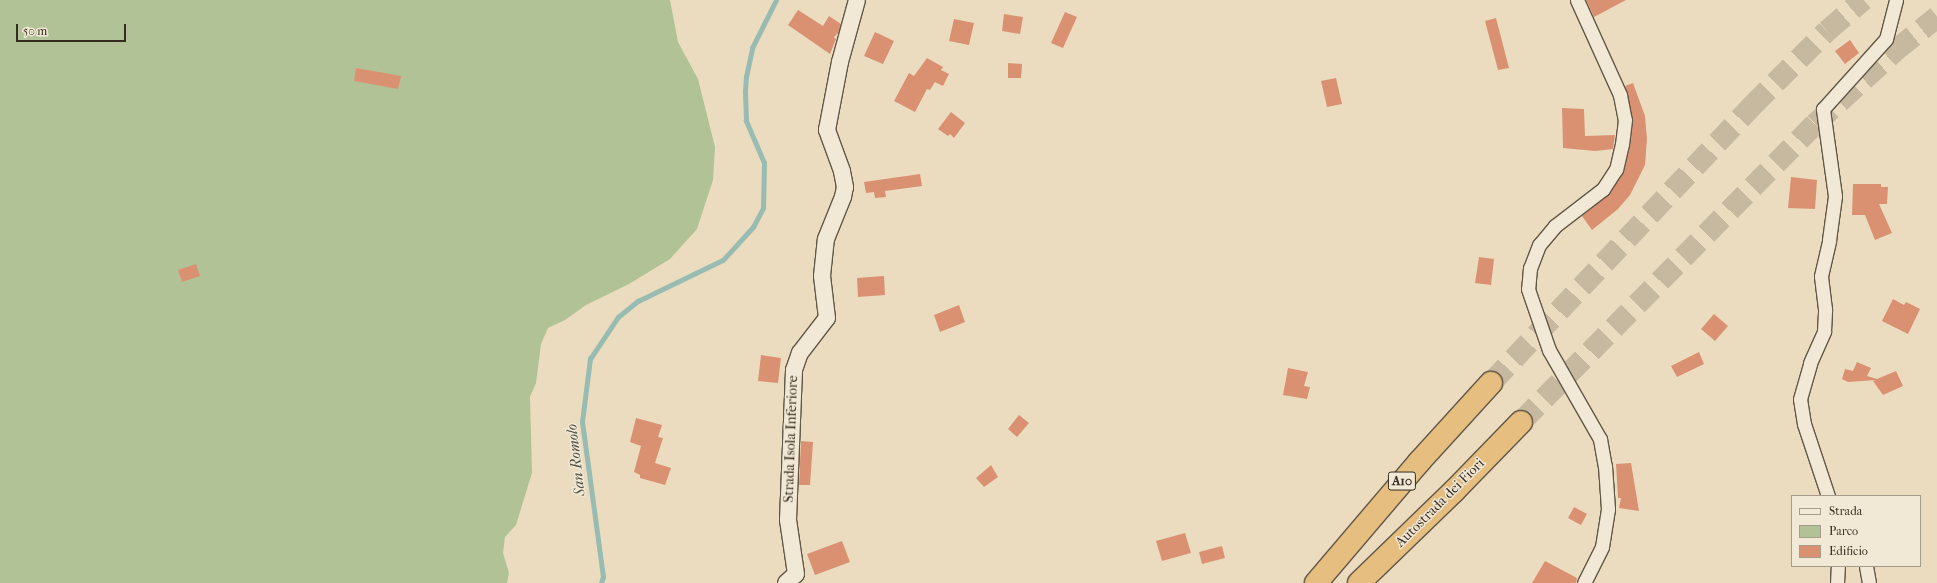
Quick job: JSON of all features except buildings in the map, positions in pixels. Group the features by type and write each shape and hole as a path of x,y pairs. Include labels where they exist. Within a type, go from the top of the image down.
{"highway":[{"name":"A10","path":"1316,583 1419,462 1491,383"},
{"name":"Autostrada dei Fiori","path":"1359,583 1454,490 1520,422"}],"street":[{"name":"Strada Isola Inferiore","path":"786,583 796,574 788,520 794,370 800,353 827,318 822,276 826,239 843,197 845,186 842,170 827,130 840,62 857,0"},
{"path":"1577,0 1620,95 1625,120 1622,144 1616,169 1603,189 1555,226 1539,245 1530,268 1528,289 1549,350 1600,439 1605,466 1608,509 1602,547 1584,583"},
{"path":"1828,495 1804,424 1800,399 1810,363 1824,331 1821,276 1829,240 1835,196 1823,109 1886,39 1896,0"},
{"path":"1837,583 1838,567"},
{"path":"1866,567 1869,583"}],"green space":[{"path":"0,0 670,0 678,42 698,79 715,147 713,180 697,229 670,259 629,284 586,305 565,320 548,328 541,344 536,383 530,397 532,473 516,525 505,537 503,553 509,573 507,583 0,583"}],"waterway":[{"name":"San Romolo","path":"601,583 603,577 582,422 590,359 618,317 638,301 723,260 753,227 763,208 764,163 746,121 745,91 746,77 752,48 776,0"}],"tunnel":[{"path":"1491,383 1752,106 1827,31 1863,0"},
{"path":"1521,422 1815,124 1896,50 1937,17"}]}
